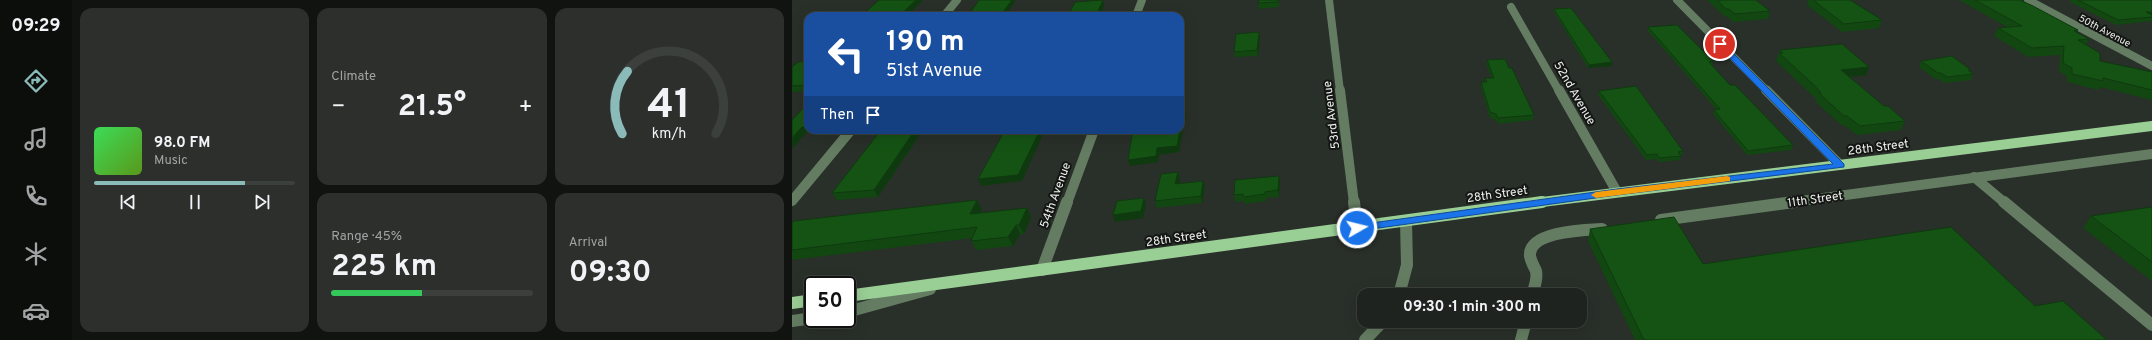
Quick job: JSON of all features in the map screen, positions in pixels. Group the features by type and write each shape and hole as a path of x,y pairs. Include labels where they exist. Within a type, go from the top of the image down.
{"main road":[{"name":"28th Street","path":"856,295 1617,192 1840,166 2152,126"},
{"path":"792,303 804,301"}],"street":[{"path":"947,12 957,0"},
{"path":"1138,12 1142,0"},
{"name":"53rd Avenue","path":"1329,0 1357,228"},
{"path":"1677,0 1840,166"},
{"name":"50th Avenue","path":"2028,0 2152,66"},
{"name":"52nd Avenue","path":"1511,7 1617,192"},
{"path":"792,201 848,134"},
{"name":"54th Avenue","path":"1042,270 1093,134"},
{"name":"11th Street","path":"1647,222 2152,154"},
{"path":"1974,178 2152,325"},
{"path":"1401,288 1407,265 1406,221"},
{"path":"1533,288 1536,273 1530,256 1532,246 1538,240 1553,235 1615,227"},
{"path":"856,309 958,281"},
{"path":"792,321 804,319"},
{"path":"1364,340 1376,328"},
{"path":"1521,340 1524,328"}],"building":[{"path":"879,0 916,0 903,12 866,12"},
{"path":"979,0 1012,0 1003,12 971,12"},
{"path":"1103,0 1098,12 1070,12 1075,2"},
{"path":"1259,0 1278,0 1278,2 1258,3"},
{"path":"1717,0 1756,0 1770,11 1735,14 1729,9 1726,9"},
{"path":"1813,0 1850,0 1882,20 1844,24"},
{"path":"1975,0 2020,0 2033,6 2078,30 2074,31 2089,39 2078,40 2100,53 2100,61 2152,72 2152,90 2103,78 2103,81 2072,74 2072,68 2063,63 2064,46 2032,48 1998,28 2022,26"},
{"path":"2078,0 2152,0 2152,12 2146,12 2152,15 2152,17 2118,20"},
{"path":"1571,8 1612,62 1589,65 1554,9"},
{"path":"1677,25 1713,61 1709,62 1730,85 1735,85 1793,145 1748,151 1714,110 1720,109 1648,27"},
{"path":"1259,32 1257,50 1234,52 1236,34"},
{"path":"1842,44 1869,67 1841,70 1884,106 1888,106 1905,121 1860,126 1847,116 1844,116 1819,93 1821,93 1815,86 1779,53 1783,53 1780,50"},
{"path":"1952,56 1971,70 1968,70 1973,74 1947,77 1941,73 1938,73 1921,61"},
{"path":"1505,59 1509,68 1512,68 1534,115 1498,118 1496,114 1490,112 1481,82 1487,82 1485,78 1494,78 1487,60"},
{"path":"804,61 804,85 792,86 792,67 798,62"},
{"path":"1636,86 1683,151 1678,152 1681,156 1659,158 1657,154 1647,155 1599,91"},
{"path":"804,107 804,127 802,127 792,138 792,120"},
{"path":"878,134 912,134 874,190 832,193"},
{"path":"1003,134 1038,134 1018,175 978,179"},
{"path":"1132,134 1179,134 1177,146 1157,148 1156,156 1128,160"},
{"path":"1178,172 1175,184 1203,181 1201,196 1155,201 1161,174"},
{"path":"1279,176 1278,190 1265,192 1265,194 1243,197 1243,194 1234,195 1235,180"},
{"path":"1144,198 1141,211 1113,215 1117,201"},
{"path":"977,200 970,214 1027,208 1019,225 1016,225 1008,237 971,241 977,227 792,250 792,223 794,221"},
{"path":"2152,207 2152,262 2091,216"},
{"path":"1674,217 1703,264 1951,227 2035,306 2063,301 2107,340 1644,340 1590,229"}],"slow traffic":[{"path":"1596,195 1727,179"}],"route":[{"path":"1357,228 1617,192 1840,166 1720,44"}]}
